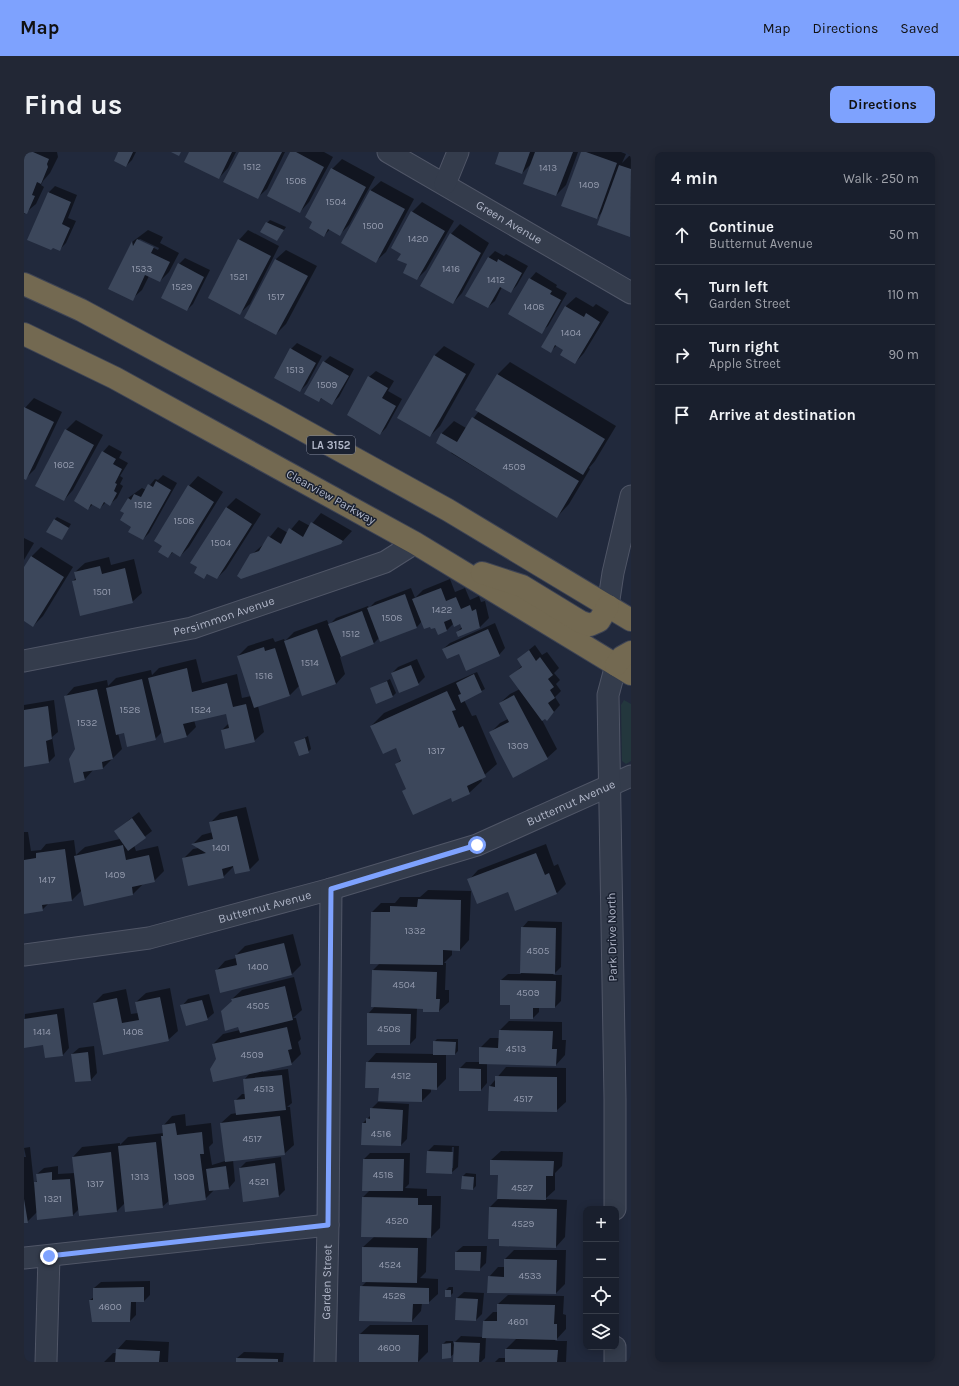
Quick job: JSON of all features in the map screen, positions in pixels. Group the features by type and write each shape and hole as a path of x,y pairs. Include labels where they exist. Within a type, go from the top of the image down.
{"highway":[{"name":"LA 3152","path":"24,284 81,310 448,510 631,620"},
{"name":"Clearview Parkway","path":"24,334 115,378 415,543 626,664"},
{"path":"448,563 522,586 581,622 590,625 599,621 608,606"}],"street":[{"name":"Green Avenue","path":"388,152 631,293"},
{"path":"445,184 458,152"},
{"path":"608,606 613,573 631,496"},
{"name":"Persimmon Avenue","path":"24,661 192,628 385,562 415,543"},
{"name":"Park Drive North","path":"615,1206 623,1101 608,787 608,695 626,664"},
{"name":"Butternut Avenue","path":"24,955 149,938 331,889 477,845 631,776"},
{"name":"Garden Street","path":"325,1362 328,1225 331,889"},
{"path":"24,1258 328,1225"},
{"path":"46,1362 49,1256"},
{"path":"615,1350 615,1362"}],"shaded area":[{"path":"624,700 631,704 631,761 626,764 622,761 621,705"}],"building":[{"path":"24,152 33,152 49,159 47,164 48,167 41,184 37,182 32,195 35,196 27,214 24,213"},
{"path":"118,152 133,152 126,167 114,161"},
{"path":"171,152 181,152 179,156"},
{"path":"189,152 232,152 219,179 184,162"},
{"path":"239,152 282,152 258,199 223,182"},
{"path":"290,152 296,152 324,167 300,213 267,196"},
{"path":"499,152 530,152 522,174 495,164"},
{"path":"535,152 573,152 556,196 523,184"},
{"path":"581,152 586,152 617,163 597,219 561,206"},
{"path":"619,165 631,169 630,237 597,225"},
{"path":"331,168 366,187 340,236 328,229 324,237 309,228 312,222 305,217"},
{"path":"370,190 405,209 376,263 341,243"},
{"path":"48,192 71,202 62,224 70,228 60,251 53,248 51,250 27,240"},
{"path":"411,211 445,231 417,280 403,273 407,264 397,260 401,254 391,248"},
{"path":"266,222 284,230 277,241 260,232"},
{"path":"450,233 481,253 453,304 420,286"},
{"path":"137,239 154,247 151,253 170,262 160,282 145,275 133,301 108,289 132,241 133,246"},
{"path":"238,239 271,256 240,315 208,298"},
{"path":"488,257 497,262 498,259 522,273 511,293 500,287 488,308 465,296"},
{"path":"275,259 308,276 276,335 244,318"},
{"path":"178,263 204,277 187,311 161,298"},
{"path":"529,278 552,291 550,294 561,300 542,334 508,314"},
{"path":"565,306 584,317 586,313 600,322 575,364 560,355 563,350 555,345 551,353 541,347"},
{"path":"290,348 316,363 300,392 274,378"},
{"path":"434,355 466,374 430,437 397,418"},
{"path":"323,361 349,376 332,405 321,398 319,402 304,394"},
{"path":"497,374 605,439 583,475 475,410"},
{"path":"368,376 388,388 382,398 396,406 380,435 347,415"},
{"path":"24,407 54,422 26,480 24,479"},
{"path":"472,417 579,481 557,518 436,443 441,433 457,442"},
{"path":"65,429 94,445 64,501 35,486"},
{"path":"102,451 116,459 113,464 122,469 115,483 117,484 114,491 117,493 110,506 104,502 100,509 91,504 88,510 74,501"},
{"path":"156,481 171,490 143,540 128,532 131,527 120,520 124,513 120,511 128,498 131,500 134,494 141,497 148,484 153,487"},
{"path":"188,485 214,502 180,557 172,552 168,558 158,552 162,546 154,541"},
{"path":"226,507 252,524 217,579 207,574 204,579 194,573 197,567 190,563"},
{"path":"54,519 69,528 62,540 46,532"},
{"path":"311,522 343,541 341,544 241,579 237,576 250,554 259,551 268,536 281,544 289,528 303,537"},
{"path":"31,556 64,577 33,627 24,621 24,567"},
{"path":"100,566 102,574 125,568 133,603 80,616 72,581 76,580 74,572"},
{"path":"441,588 446,601 456,597 461,609 470,605 472,611 476,609 480,628 458,637 456,632 462,629 460,624 454,627 451,619 444,622 447,631 438,635 435,628 431,629 430,627 424,629 412,599"},
{"path":"405,594 417,628 380,642 367,608"},
{"path":"362,611 374,644 341,657 328,624"},
{"path":"317,629 336,684 302,696 284,641"},
{"path":"488,629 500,656 466,671 459,654 447,659 442,649"},
{"path":"264,647 265,651 275,648 290,696 254,708 237,656"},
{"path":"529,650 536,661 540,657 553,675 548,679 554,687 550,690 555,698 548,703 554,712 547,721 545,719 542,721 509,676 522,667 517,659"},
{"path":"411,665 419,685 399,693 391,673"},
{"path":"187,668 192,692 227,683 233,707 246,704 255,742 225,749 221,730 229,728 226,714 183,724 187,737 164,743 148,678"},
{"path":"474,674 482,692 461,703 458,695 461,694 456,683"},
{"path":"142,679 156,740 127,747 124,733 116,735 106,688"},
{"path":"387,681 393,697 376,704 370,688"},
{"path":"97,689 113,759 102,762 103,769 83,772 85,780 74,783 69,759 75,749 64,696"},
{"path":"447,691 456,710 452,711 459,728 463,726 486,777 467,786 470,794 452,802 451,798 413,815 402,791 406,789 395,764 401,761 396,748 383,754 370,726"},
{"path":"514,695 548,759 513,778 489,732 509,722 499,703"},
{"path":"48,706 52,739 46,741 49,763 24,767 24,710"},
{"path":"305,738 309,753 299,756 294,742"},
{"path":"237,816 250,871 235,874 233,866 222,869 224,878 188,886 182,858 206,853 191,844 213,839 209,822"},
{"path":"132,818 146,838 128,851 114,831"},
{"path":"123,845 126,860 149,855 155,882 132,887 133,895 84,906 74,856"},
{"path":"65,849 72,901 42,905 43,911 24,914 24,860 36,858 36,853"},
{"path":"536,853 545,875 549,873 557,894 515,911 508,892 477,904 467,879"},
{"path":"418,899 461,900 460,951 443,950 443,965 370,964 371,912 390,912 390,906 417,907"},
{"path":"521,927 556,928 555,974 520,973"},
{"path":"284,943 292,975 220,993 215,970 237,965 235,955"},
{"path":"372,970 437,972 436,999 440,999 439,1012 423,1012 423,1009 371,1007"},
{"path":"500,980 556,981 555,1008 533,1008 533,1019 510,1019 510,1005 500,1005"},
{"path":"285,986 293,1020 240,1033 238,1027 225,1031 221,1011 232,1001 231,999"},
{"path":"160,997 169,1041 103,1055 93,1003 117,998 122,1023 139,1020 135,1002"},
{"path":"202,1000 208,1020 186,1026 180,1005"},
{"path":"367,1013 411,1014 410,1045 367,1045"},
{"path":"57,1014 63,1056 45,1058 43,1045 24,1048 24,1019"},
{"path":"287,1027 292,1049 288,1050 292,1065 213,1082 210,1069 216,1059 212,1044"},
{"path":"499,1030 553,1031 552,1049 557,1049 556,1066 479,1064 479,1047 498,1048"},
{"path":"433,1041 456,1042 455,1055 433,1055"},
{"path":"88,1052 91,1081 75,1082 71,1054"},
{"path":"366,1062 437,1063 437,1090 422,1089 422,1102 378,1101 379,1088 365,1088"},
{"path":"459,1068 481,1069 481,1091 459,1091"},
{"path":"282,1075 286,1110 236,1115 234,1100 245,1099 243,1079"},
{"path":"495,1076 557,1077 557,1112 488,1111 489,1086 495,1087"},
{"path":"370,1108 403,1110 401,1146 361,1145 362,1123 366,1123 366,1118 370,1119"},
{"path":"280,1116 285,1155 225,1162 220,1123"},
{"path":"175,1123 177,1135 202,1132 204,1154 200,1154 206,1200 169,1205 161,1136 163,1136 162,1125"},
{"path":"156,1142 163,1208 125,1212 118,1146"},
{"path":"427,1151 453,1152 452,1174 426,1173"},
{"path":"111,1152 117,1212 79,1216 72,1157"},
{"path":"363,1159 404,1159 403,1191 362,1191"},
{"path":"490,1160 554,1161 553,1176 546,1176 546,1200 497,1199 498,1175 490,1175"},
{"path":"275,1163 279,1197 243,1202 239,1168"},
{"path":"226,1166 229,1189 209,1191 206,1169"},
{"path":"52,1172 52,1180 70,1179 73,1216 37,1220 34,1182 37,1182 36,1174"},
{"path":"462,1176 474,1177 473,1190 461,1189"},
{"path":"362,1197 418,1198 418,1205 432,1205 431,1238 361,1237"},
{"path":"24,1199 28,1223 24,1223"},
{"path":"489,1207 557,1209 556,1248 499,1246 499,1239 488,1239"},
{"path":"362,1247 418,1248 417,1283 362,1282"},
{"path":"455,1252 481,1252 480,1271 455,1270"},
{"path":"504,1259 557,1260 556,1294 487,1293 488,1276 504,1277"},
{"path":"360,1286 429,1288 429,1304 413,1304 412,1322 359,1321"},
{"path":"144,1287 144,1302 131,1302 130,1322 92,1322 89,1300 93,1300 93,1288"},
{"path":"445,1290 451,1290 451,1297 445,1297"},
{"path":"456,1298 478,1299 476,1321 455,1320"},
{"path":"497,1304 555,1305 554,1324 557,1324 557,1340 482,1338 483,1321 497,1321"},
{"path":"359,1334 419,1335 418,1362 359,1362"},
{"path":"454,1342 480,1343 479,1362 453,1362"},
{"path":"451,1343 451,1358 442,1359 442,1344"},
{"path":"116,1349 160,1351 159,1362 115,1362"},
{"path":"505,1349 558,1350 557,1362 505,1362"},
{"path":"236,1358 278,1359 278,1362 236,1362"}],"route":[{"path":"49,1256 328,1225 331,889 477,845"}]}
